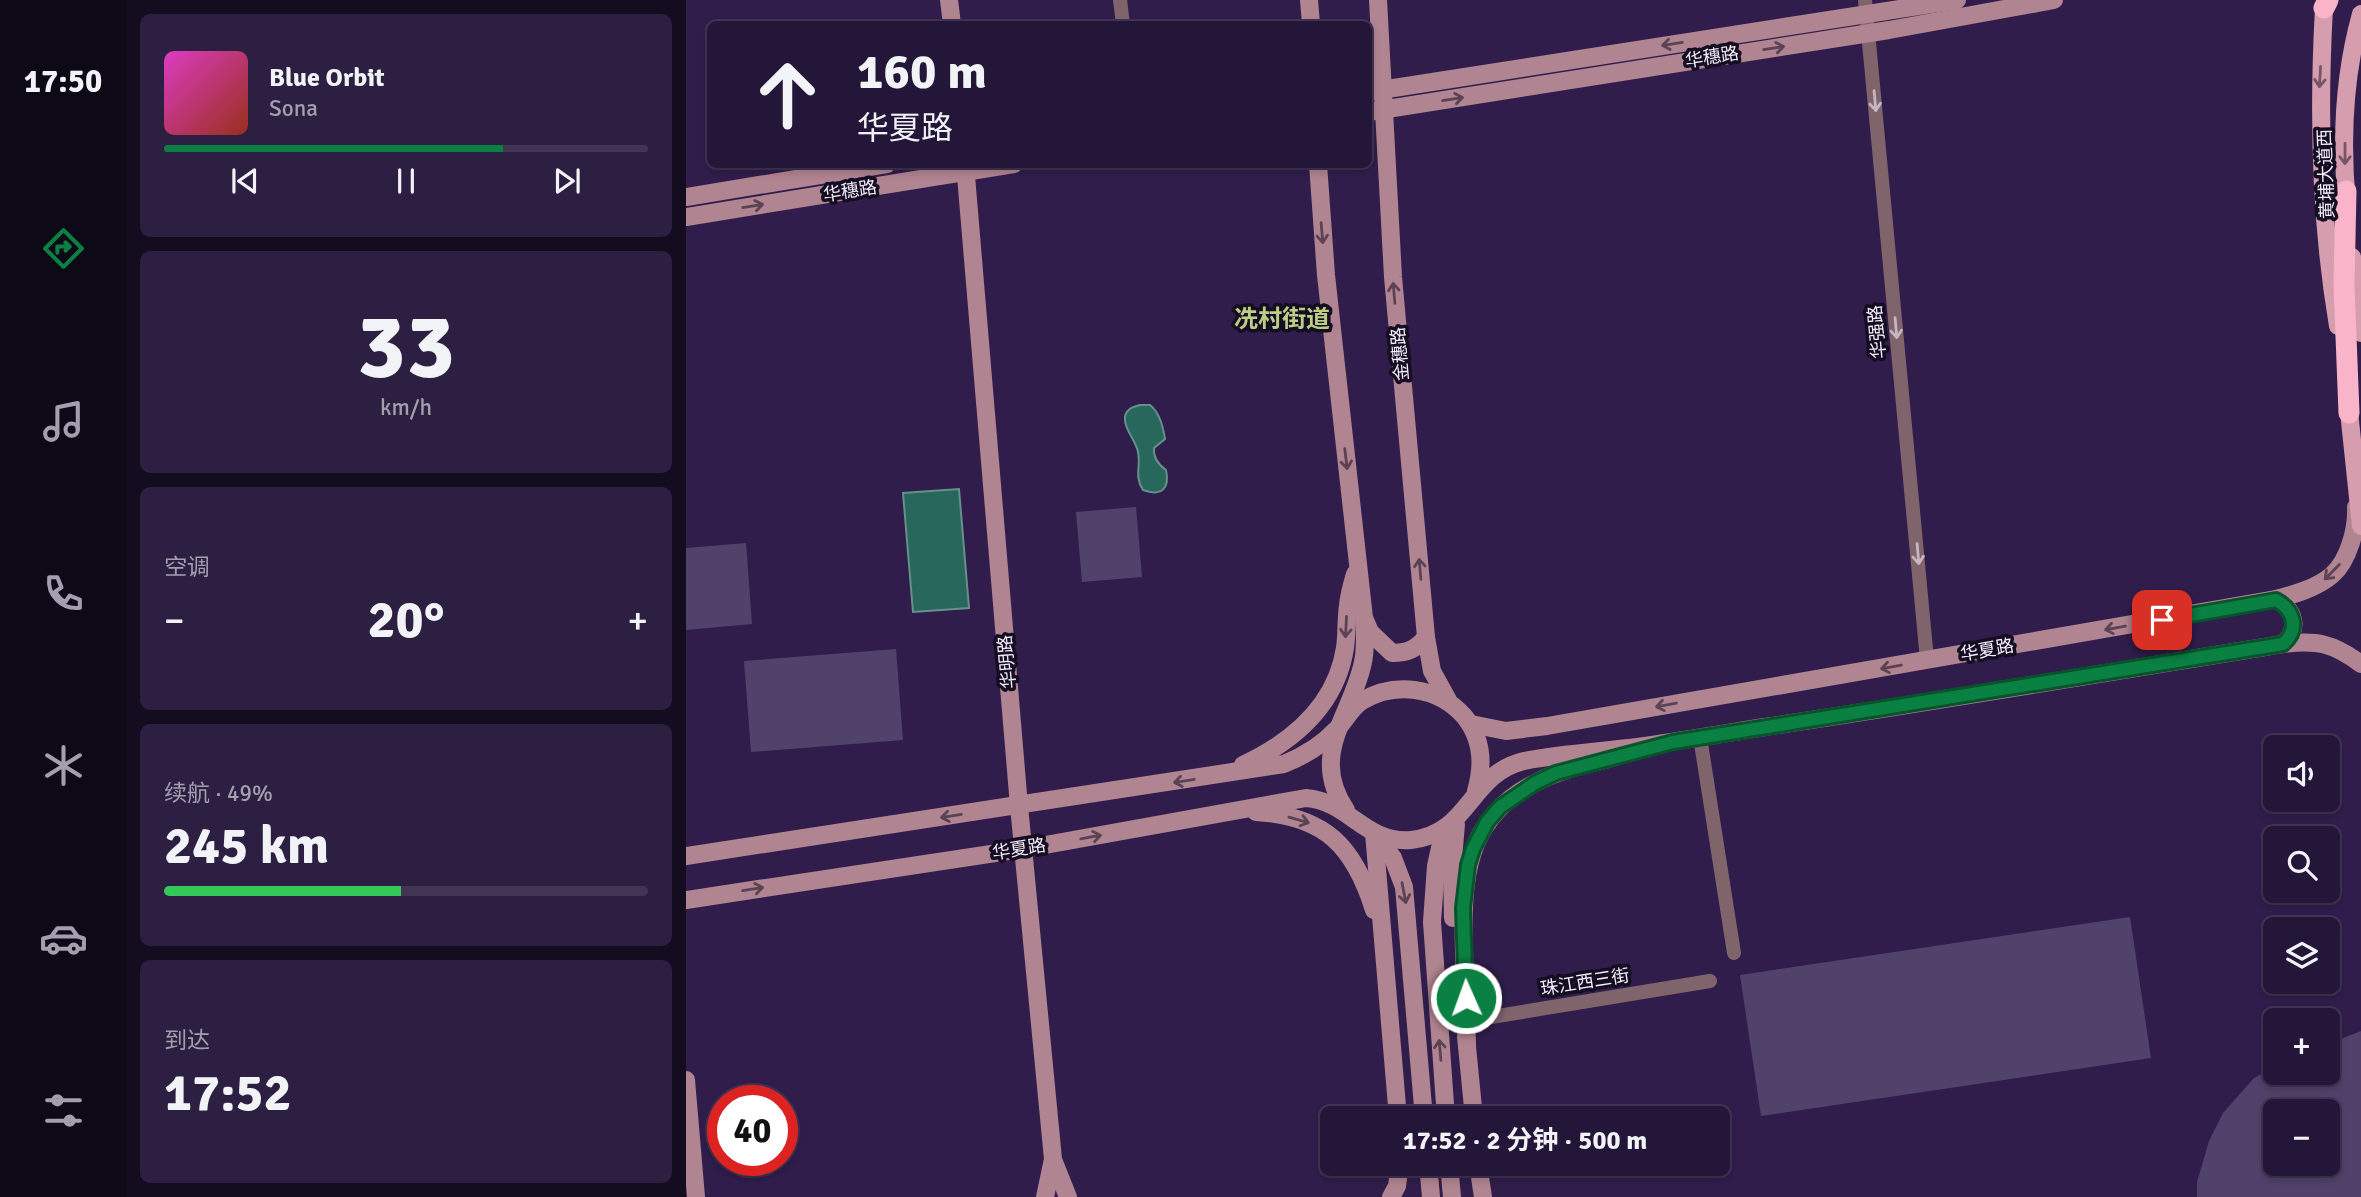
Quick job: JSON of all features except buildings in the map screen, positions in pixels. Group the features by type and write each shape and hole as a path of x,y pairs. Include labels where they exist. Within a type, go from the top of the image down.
{"highway":[{"path":"2346,191 2344,285 2350,413"}],"main road":[{"path":"949,0 952,21"},
{"path":"1309,0 1311,21"},
{"name":"金穗路","path":"1378,0 1377,111 1387,191 1392,277 1426,637 1433,671 1450,702"},
{"name":"华穗路","path":"1377,111 1957,0"},
{"name":"华穗路","path":"1376,91 1866,16 2054,0"},
{"path":"2325,3 2319,94 2320,174 2350,413 2361,526"},
{"name":"黄埔大道西","path":"2361,14 2352,52 2346,106 2346,191 2361,333"},
{"name":"华穗路","path":"686,197 863,168"},
{"name":"华穗路","path":"686,217 966,168"},
{"name":"华明路","path":"966,168 1019,806 1053,1159"},
{"path":"1318,168 1325,275 1364,618 1364,661 1338,728"},
{"name":"华夏路","path":"1471,724 1506,731 1553,725 2276,600 2310,588 2334,574 2352,540 2356,515 2350,413"},
{"path":"1223,775 1273,750 1294,736 1311,720 1323,702 1340,668 1345,648 1348,603 1358,560"},
{"path":"2276,600 2288,608 2294,624 2291,637 2283,644"},
{"path":"1364,618 1370,632 1392,653 1414,649 1426,637"},
{"name":"华夏路","path":"686,900 1023,849 1306,798 1334,804 1374,833 1398,839 1423,838 1439,832 1457,820 1476,791 1498,772 1511,765 1558,756 1673,742 2283,644 2314,642 2331,645 2361,664"},
{"name":"华夏路","path":"686,856 1284,764 1303,756 1338,728 1351,710 1362,702 1386,692 1411,689 1438,695 1450,702 1471,724 1482,760 1476,791"},
{"path":"1553,725 1558,756"},
{"name":"华夏路","path":"1338,728 1329,767 1335,792 1348,813"},
{"path":"1467,1046 1463,908 1465,884 1473,849 1487,822 1500,807 1519,793 1556,773 1673,742"},
{"path":"1231,811 1269,813 1304,821 1320,827 1341,844 1360,871 1367,888 1384,951"},
{"path":"1457,820 1452,892 1454,932 1473,1106"},
{"path":"1445,1106 1433,952 1433,895 1440,848 1457,820"},
{"path":"1374,833 1397,1106"},
{"path":"1374,833 1393,859 1404,887 1423,1106"},
{"path":"686,1080 696,1197"},
{"path":"1045,1197 1053,1159"},
{"path":"1053,1159 1068,1197"},
{"path":"1391,1197 1398,1176"},
{"path":"1429,1176 1431,1197"},
{"path":"1451,1176 1452,1197"},
{"path":"1480,1176 1483,1197"}],"street":[{"path":"1120,0 1123,21"},
{"name":"华强路","path":"1866,16 1927,660"},
{"path":"1700,737 1734,953"},
{"name":"珠江西三街","path":"1467,1021 1710,981"}],"shaded area":[{"path":"1140,405 1150,405 1153,408 1159,416 1163,430 1165,439 1154,448 1156,458 1166,470 1167,476 1167,482 1160,491 1143,490 1140,485 1138,452 1125,424 1127,411"},
{"path":"959,489 969,608 913,612 903,493"},
{"path":"1136,507 1142,577 1082,582 1076,512"},
{"path":"746,543 752,624 686,630 686,548"},
{"path":"896,649 903,740 751,752 744,661"},
{"path":"2130,917 2151,1058 1761,1116 1740,975"},
{"path":"2361,1031 2361,1197 2197,1197 2197,1182 2209,1141 2223,1113 2254,1078 2263,1073 2263,1085 2340,1085 2340,1039"}],"district":[{"name":"冼村街道","path":"1282,319"}],"route":[{"path":"1466,998 1463,908 1468,865 1473,849 1487,822 1500,807 1535,783 1556,773 1673,742 2283,644 2294,631 2292,615 2288,608 2276,600 2162,620"}]}
